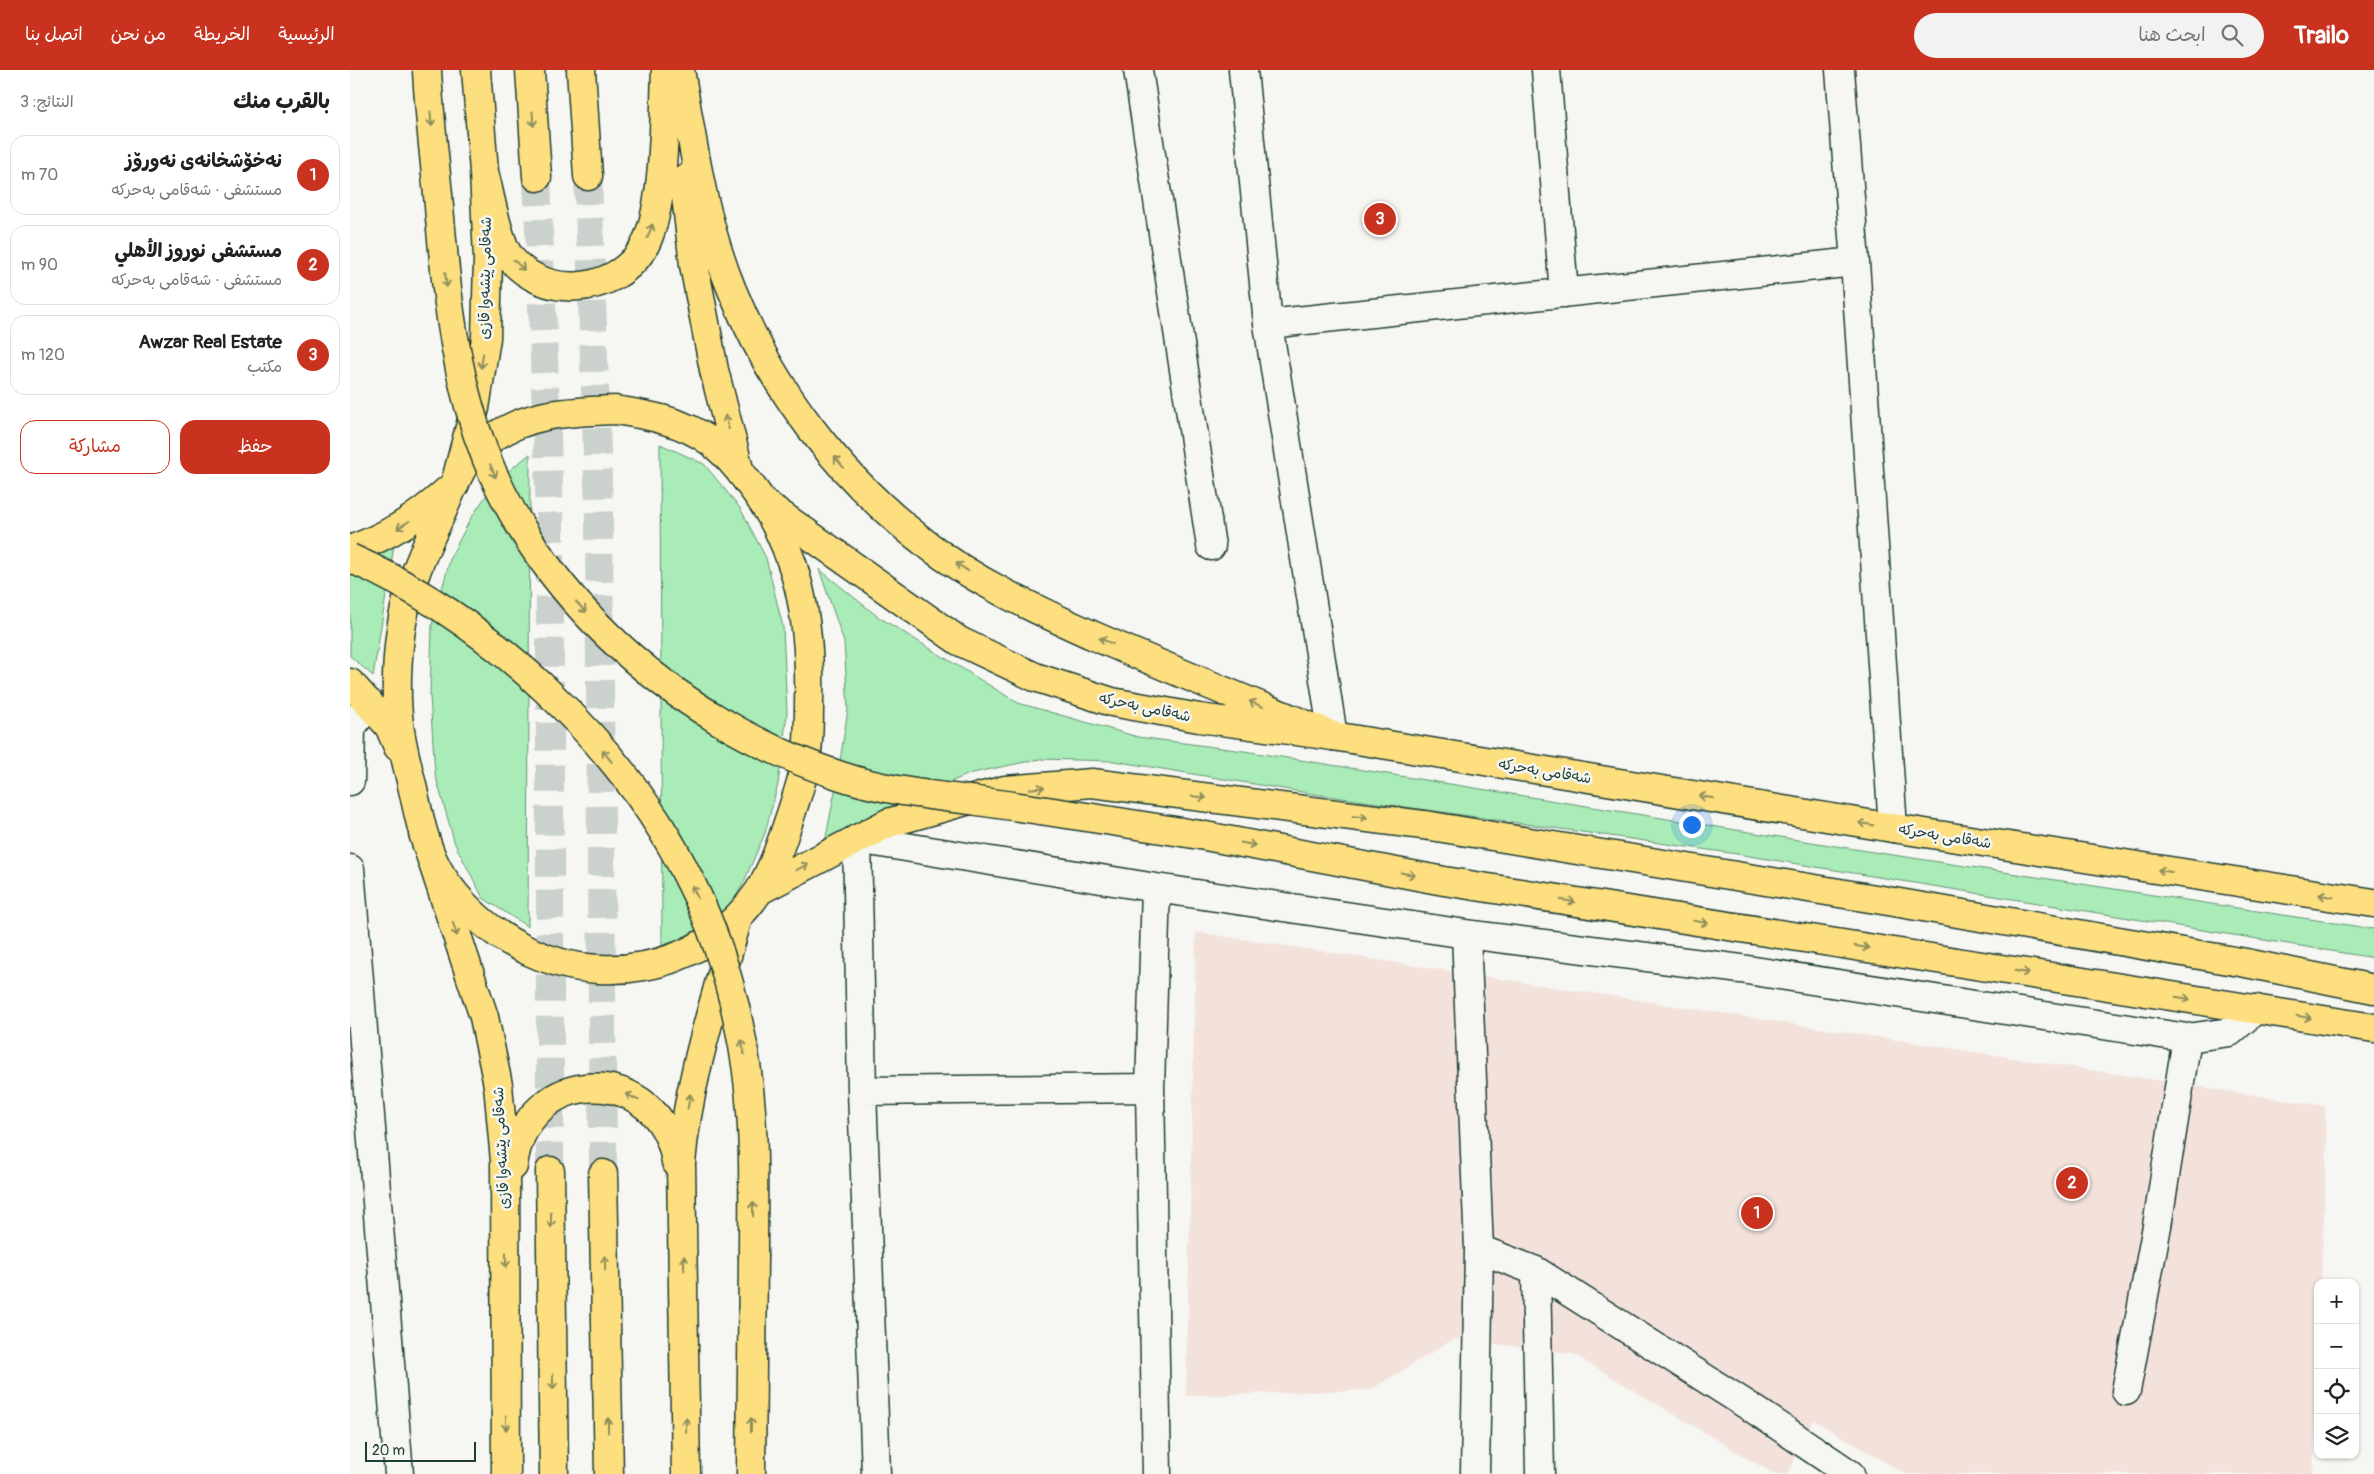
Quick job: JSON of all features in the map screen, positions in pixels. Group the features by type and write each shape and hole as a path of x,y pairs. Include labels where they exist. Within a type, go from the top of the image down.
{"main road":[{"path":"427,70 448,292 469,407 494,475 530,540 574,599 598,626 653,674 720,721 768,746 843,777 886,788 930,796 1200,834 1444,881 2374,1028"},
{"name":"شەقامی پێشەوا قازی","path":"455,484 475,408 486,338 488,258 476,70"},
{"path":"530,70 537,177"},
{"path":"581,70 588,176"},
{"path":"484,172 498,230 509,255 522,268 529,274 552,285 578,288 603,282 625,269 643,250 653,226 661,169 666,70"},
{"name":"شەقامی پێشەوا قازی","path":"670,70 694,264 714,370 739,470"},
{"path":"680,70 702,195 732,290 773,373 809,425 844,469 885,509 926,544 1024,604 1126,650 1333,736"},
{"name":"شەقامی پێشەوا قازی","path":"423,833 440,873 465,905 505,938 526,951 552,962 601,970 634,968 663,963 701,946 738,917 760,890 779,848 806,761 810,677 806,626 799,584 786,543 767,505 739,470 710,441 678,424 647,415 615,410 542,416 518,422 497,434 474,450 455,484 415,570 402,623 399,662 399,723 423,833 484,1017 498,1085 505,1161 506,1474"},
{"path":"350,550 380,539 422,513 455,484"},
{"name":"شەقامی بەحرکە","path":"767,505 959,640 1035,677 1112,702 1200,718 1333,736 1893,828 2374,904"},
{"path":"350,558 392,578 440,607 501,651 529,675 576,721 607,756 672,848 690,880 707,920 731,994 743,1044 754,1130 751,1474"},
{"path":"350,683 389,726 411,780"},
{"path":"760,890 888,823 1005,790 1092,783 1431,826 1888,901 2246,963 2374,989"},
{"name":"شەقامی پێشەوا قازی","path":"686,1474 681,1163 690,1096 738,917"},
{"path":"505,1228 515,1150 521,1132 542,1106 552,1099 576,1090 602,1088 615,1090 649,1108 658,1118 671,1141 682,1198"},
{"path":"550,1171 554,1474"},
{"path":"603,1174 609,1474"}],"street":[{"path":"1138,70 1211,546"},
{"path":"1243,70 1268,324 1333,736"},
{"path":"1546,70 1564,293"},
{"path":"1840,70 1855,262 1893,828"},
{"path":"1268,324 1855,262"},
{"path":"350,781 351,728 369,704"},
{"path":"876,1474 862,1091 857,839 1156,888 1466,934 1741,969 2187,1038 2230,1032 2256,1009"},
{"path":"350,869 399,1474"},
{"path":"1156,888 1150,1088 1157,1474"},
{"path":"1466,934 1479,1249 1475,1474"},
{"path":"2126,1391 2157,1226 2187,1038"},
{"path":"862,1091 1150,1088"},
{"path":"1479,1249 1536,1272 1758,1412 1850,1474"},
{"path":"1536,1272 1540,1474"}],"shaded area":[{"path":"1196,932 2325,1106 2327,1143 2321,1279 2314,1279 2313,1474 1906,1474 1813,1420 1788,1474 1774,1474 1573,1354 1454,1339 1370,1390 1186,1396"}],"green space":[{"path":"660,444 704,464 740,508 766,558 783,627 787,713 778,784 765,833 743,884 725,915 696,933 662,947"},
{"path":"530,454 528,927 483,898 455,844 435,774 430,696 432,625 451,556 471,518 496,481"},
{"path":"394,546 373,676 350,656 350,572"},
{"path":"819,569 877,616 1018,703 1138,737 1244,751 1867,851 2374,929 2374,958 1737,854 1314,794 1114,761 1040,759 972,773 885,809 825,842 848,709 844,642"}],"tunnel":[{"path":"588,176 599,512 603,1174"},
{"path":"537,177 550,515 550,1171"}],"place":[{"name":"Awzar Real Estate","path":"1380,219"},
{"name":"مستشفى نوروز الأهلي","path":"2072,1183"},
{"name":"نەخۆشخانەی نەورۆز","path":"1757,1213"}]}
